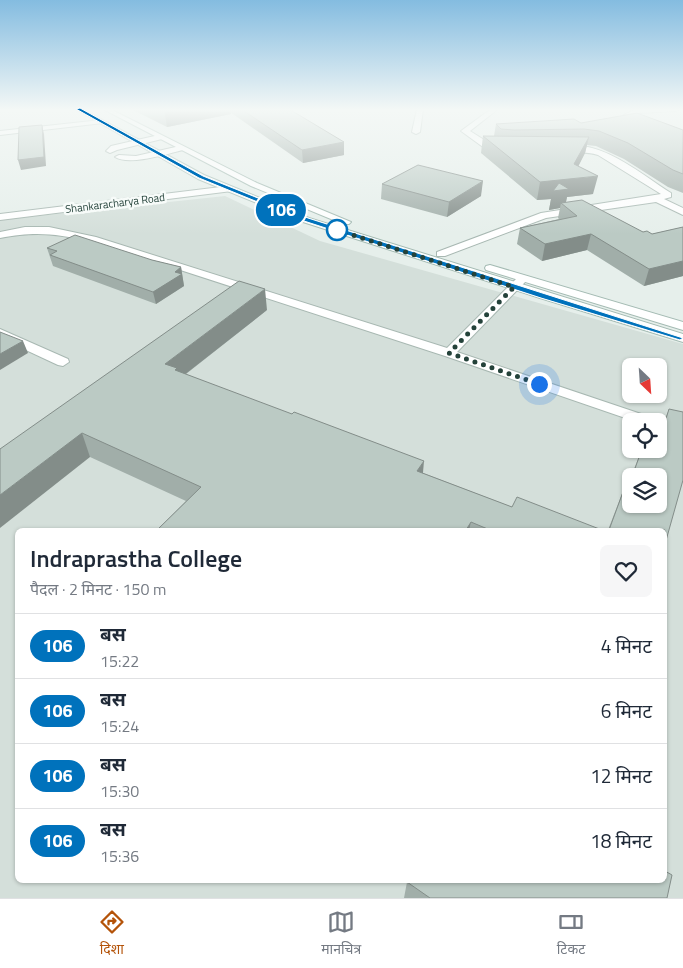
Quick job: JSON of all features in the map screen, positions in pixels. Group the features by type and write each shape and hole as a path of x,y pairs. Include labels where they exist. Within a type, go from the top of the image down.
{"main road":[{"path":"153,151 201,177 306,220 519,282 683,326"},
{"path":"119,157 136,158 167,151"},
{"path":"186,151 224,171 321,214 683,338"},
{"path":"441,254 544,215 658,199 668,195 602,154 593,151"},
{"name":"Shankaracharya Road","path":"0,217 229,189"},
{"path":"658,199 683,212"},
{"path":"0,235 25,230 49,230 93,239 449,353 625,413"},
{"path":"449,353 519,282"},
{"path":"0,334 63,362"},
{"path":"667,428 683,433"}],"shaded area":[{"path":"225,196 320,241 683,344 683,898 0,898 0,220"}],"building":[{"path":"18,151 44,151 44,157 18,160"},
{"path":"501,151 581,151 574,164 598,176 540,182"},
{"path":"641,151 683,151 683,174"},
{"path":"418,165 483,181 449,202 382,184"},
{"path":"559,183 569,189 553,191"},
{"path":"582,200 643,232 647,231 652,234 683,227 683,261 649,269 591,234 545,244 520,228 577,216 561,203"},
{"path":"75,235 152,260 181,267 175,272 182,274 153,292 50,255 57,251 47,248"},
{"path":"239,281 265,289 165,364 177,368 175,370 292,414 294,412 424,461 417,471 512,507 517,497 597,528 485,528 471,522 467,528 159,528 201,487 82,433 0,495 0,449"},
{"path":"0,332 23,341 0,354"},
{"path":"669,409 683,412 683,480 667,537 667,528 610,528 622,495 622,513 667,513 667,468 635,468 639,458 667,458 667,415"},
{"path":"667,872 672,875 667,898 430,898 408,883 667,883"}],"bus line":[{"name":"106","path":"154,151 201,177 306,220 683,338"}],"route":[{"path":"337,230 514,287 449,353 539,384"}]}
